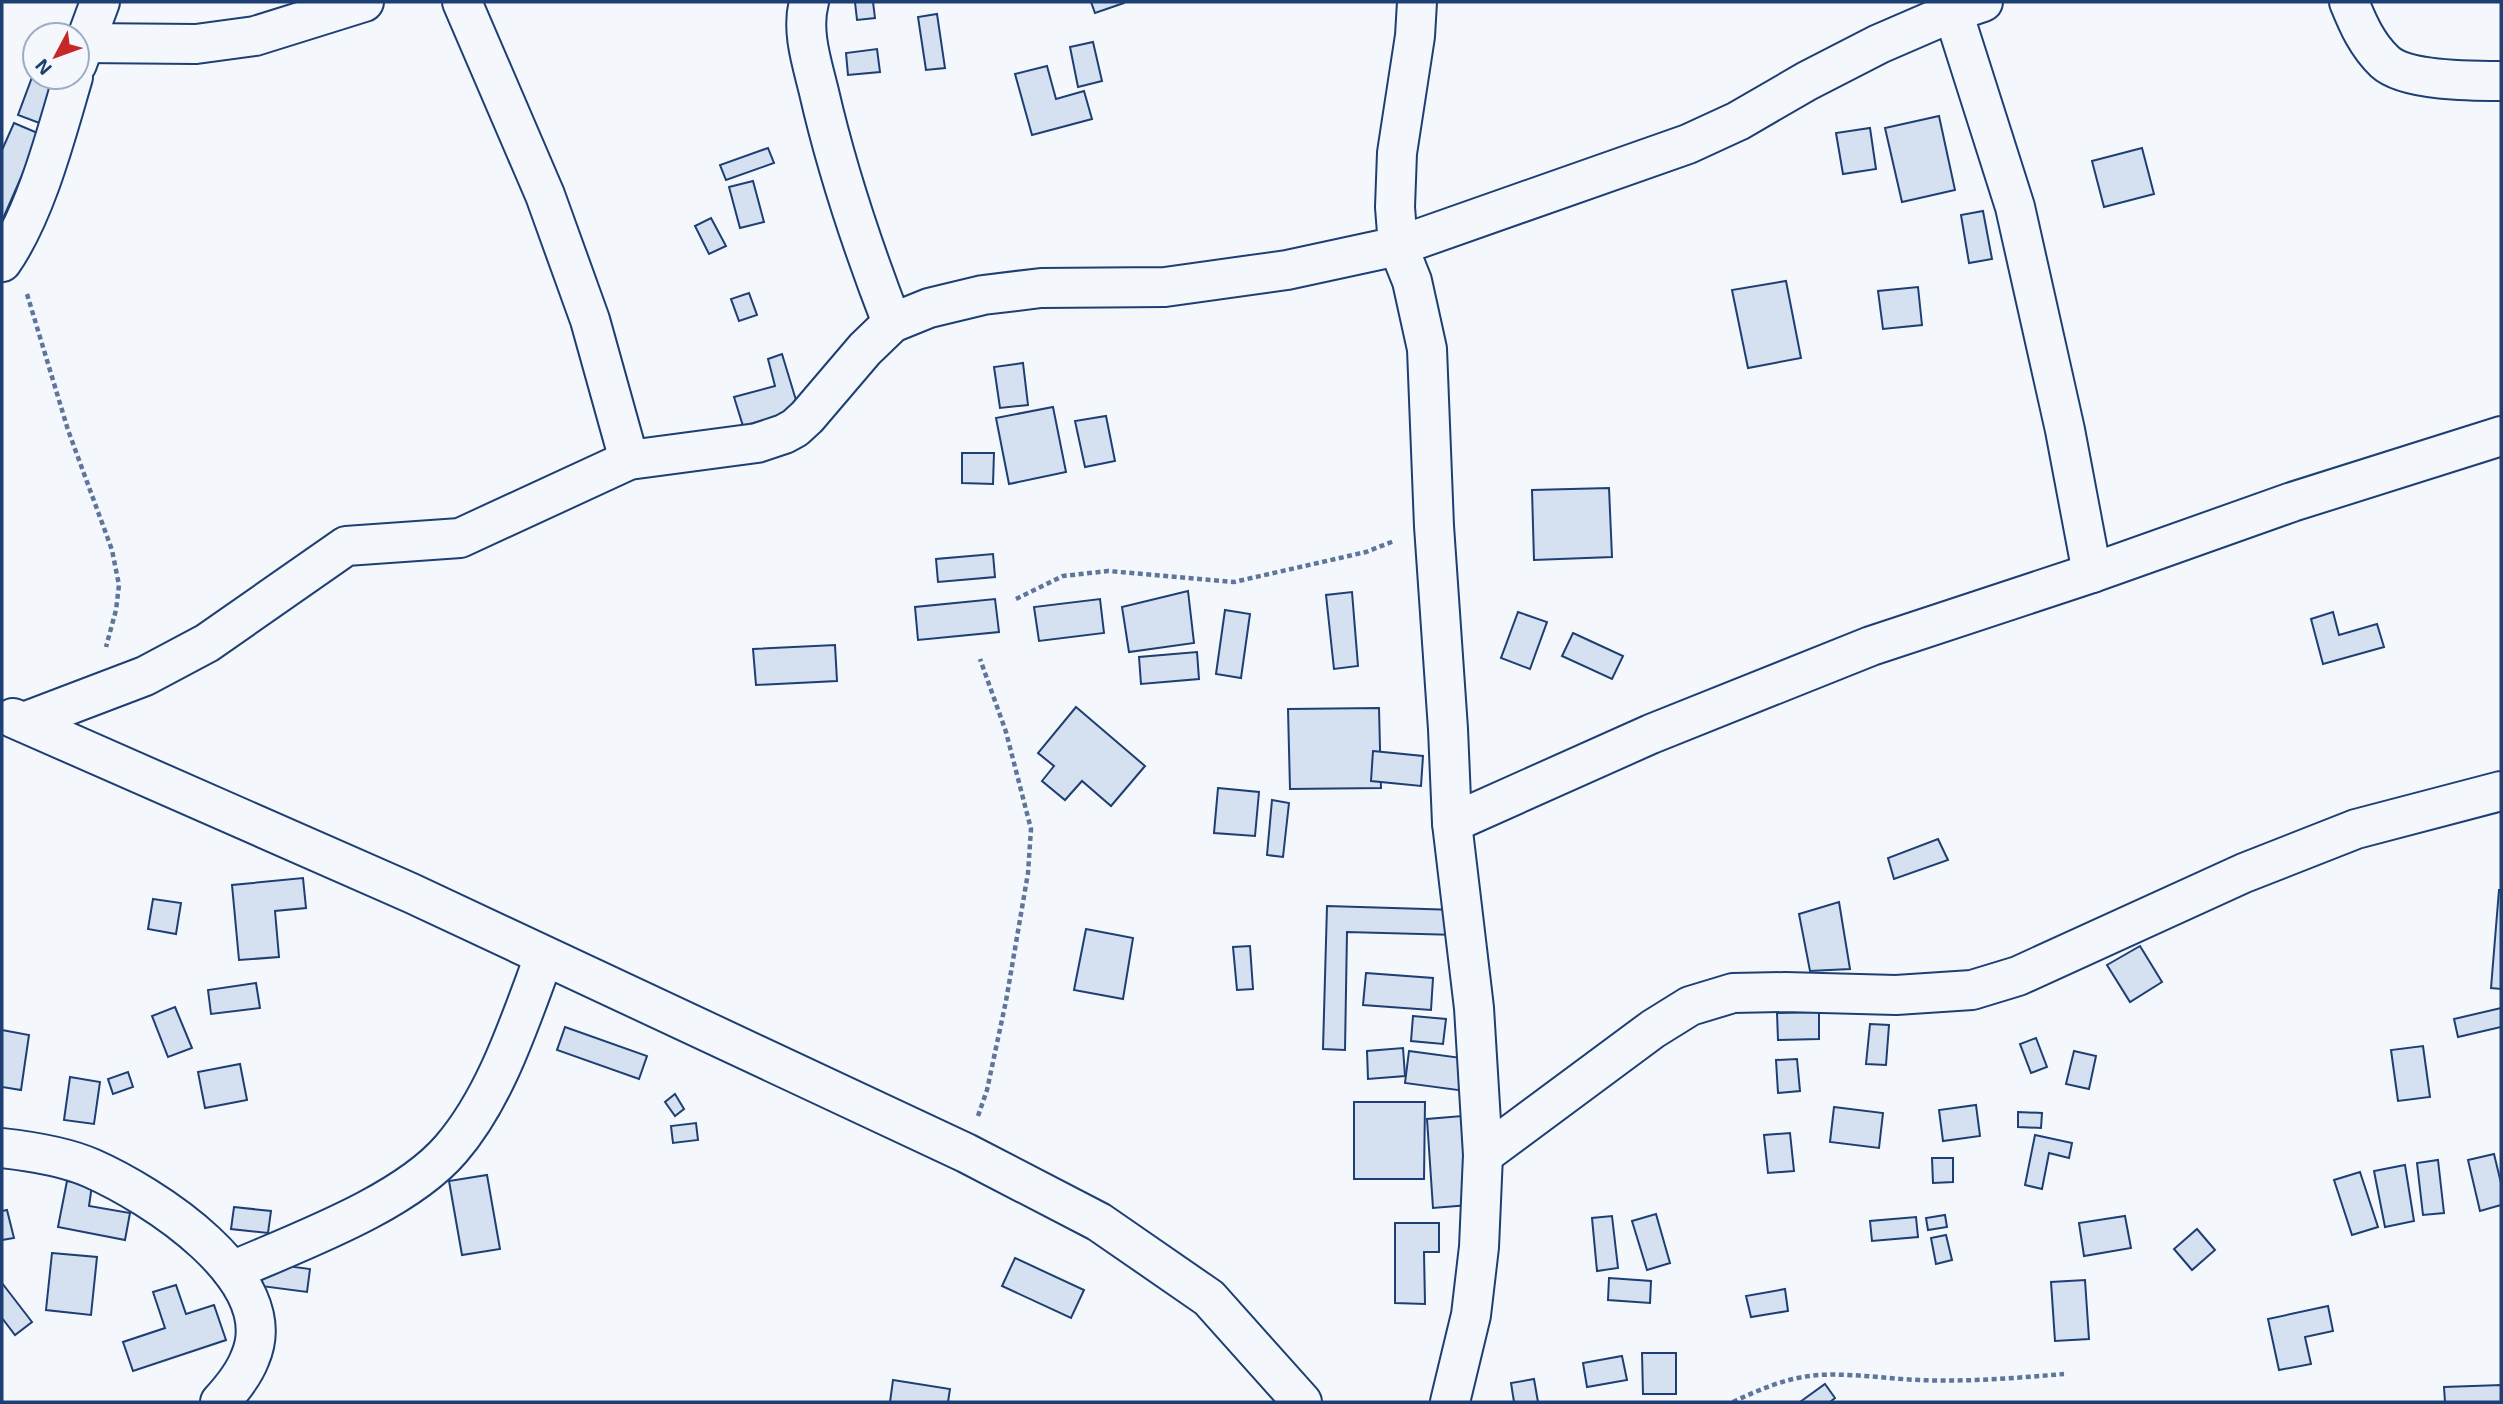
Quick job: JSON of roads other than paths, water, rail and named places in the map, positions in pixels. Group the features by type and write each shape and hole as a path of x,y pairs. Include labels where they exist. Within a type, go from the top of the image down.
{"street":[{"path":"91,26 100,2"},
{"path":"91,59 255,36 364,2"},
{"path":"462,2 545,195 590,320 629,460"},
{"path":"1417,2 1415,36 1397,153 1395,207 1398,246 1412,281 1427,349 1434,526 1452,823 1474,1008 1483,1155 1479,1247 1471,1315 1450,1402"},
{"path":"2348,2 2365,39 2387,64 2412,74 2464,81 2501,81"},
{"path":"798,7 825,120 865,254 892,324"},
{"path":"13,718 91,698 145,676 207,643 346,546 460,538 629,460 757,443 795,428 865,349 892,324 929,308 983,295 1041,288 1166,287 1287,270 1398,246 1688,144 1738,121 1879,44 1968,7 2065,430 2092,573"},
{"path":"8,253 57,131 69,91"},
{"path":"1452,823 1651,734 1871,646 2092,573 2292,502 2501,436"},
{"path":"13,718 411,893 965,1153 1099,1222 1209,1298 1302,1402"},
{"path":"1483,1155 1653,1029 1690,1006 1733,993 1896,995 1972,990 2018,976 2244,873 2356,829 2501,791"},
{"path":"232,1271 344,1221 379,1202 422,1176 450,1149 480,1107 515,1035 544,957"},
{"path":"2,1148 24,1150 89,1167 147,1197 181,1221 232,1271 245,1289 251,1307 255,1338 251,1357 220,1402"}]}
